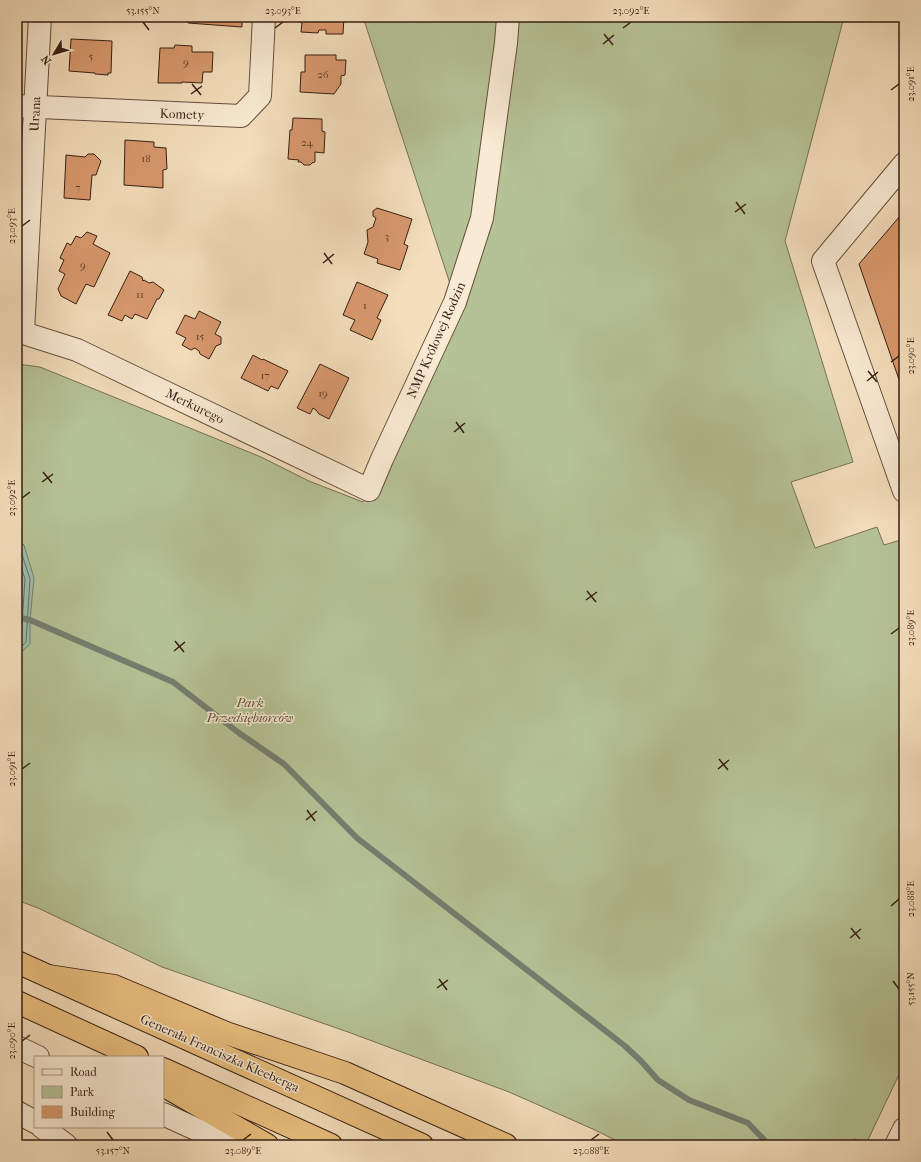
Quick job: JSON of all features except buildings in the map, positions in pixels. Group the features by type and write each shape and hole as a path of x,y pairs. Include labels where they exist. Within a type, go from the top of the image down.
{"highway":[{"name":"Generała Franciszka Kleeberga","path":"17,962 422,1145"},
{"path":"48,976 114,986 226,1033 344,1073 506,1145"},
{"path":"17,1002 135,1056"},
{"path":"46,1015 114,1056"},
{"path":"164,1069 331,1145"},
{"path":"164,1086 267,1145"}],"street":[{"name":"Urana","path":"20,331 26,107 40,17"},
{"name":"Komety","path":"26,107 241,116 260,96 264,17"},
{"name":"NMP Królowej Rodzin","path":"369,490 455,302 482,218 506,43 508,17"},
{"path":"904,164 823,261 904,491"},
{"name":"Merkurego","path":"20,331 77,350 369,490"},
{"path":"17,1047 36,1056"},
{"path":"17,1112 34,1121"},
{"path":"164,1114 231,1145"},
{"path":"43,1128 66,1145"},
{"path":"896,1145 904,1129"}],"green space":[{"name":"Park Przedsiębiorców","path":"363,17 844,17 785,241 853,462 791,482 815,548 877,527 884,545 904,539 904,1064 867,1142 854,1139 849,1145 625,1145 509,1092 348,1032 162,967 38,908 17,900 17,364 40,367 261,457 309,481 363,502 456,302"}],"water":[{"path":"17,539 24,545 34,578 30,620 30,644 17,656"}],"waterway":[{"path":"17,617 30,620 173,682 239,733 284,764 357,838 625,1046 658,1080 689,1100 748,1123 769,1145"}]}
